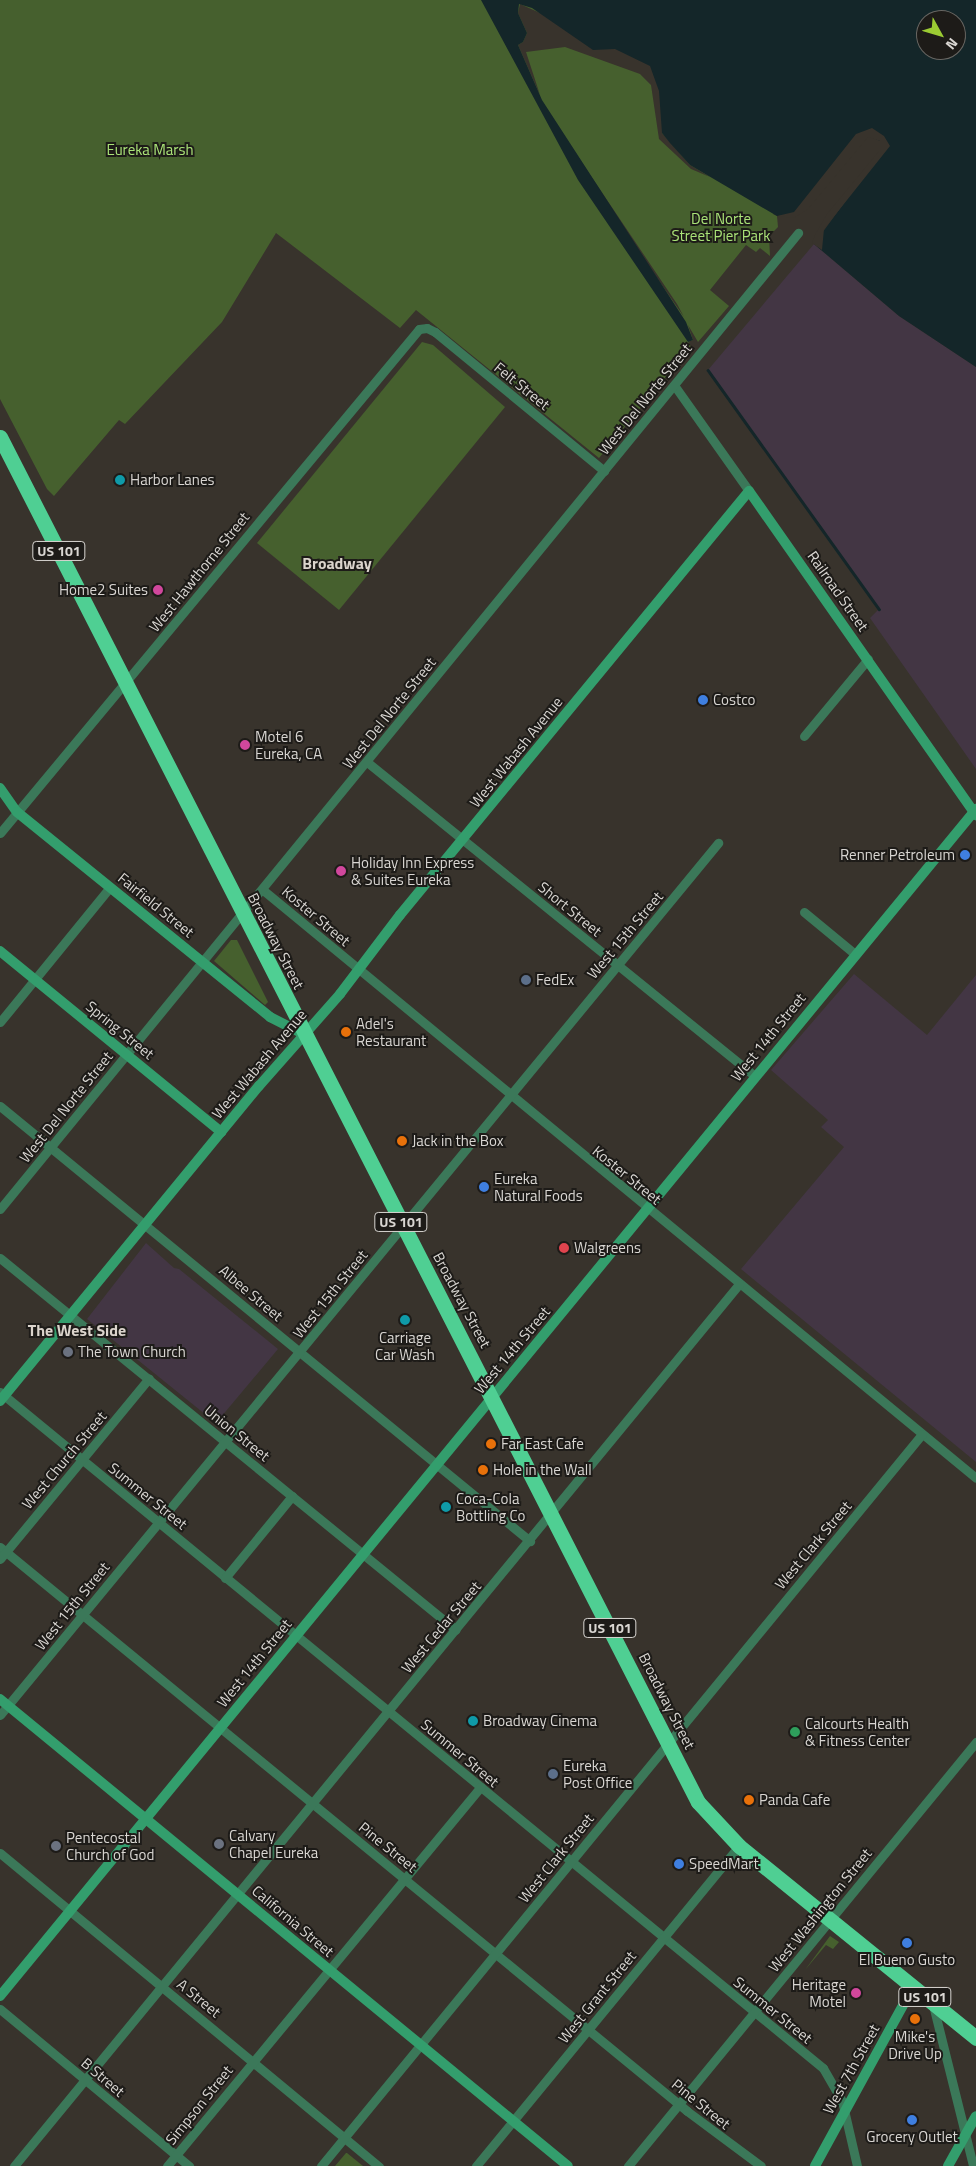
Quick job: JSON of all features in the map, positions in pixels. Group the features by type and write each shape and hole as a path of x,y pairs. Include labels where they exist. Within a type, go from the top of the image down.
{"highway":[{"name":"Broadway Street","path":"0,437 303,1034 492,1397 698,1802 739,1846 976,2038"}],"street":[{"name":"West Del Norte Street","path":"0,1209 243,915 798,233"},
{"name":"Felt Street","path":"420,329 427,328 435,332 604,471"},
{"name":"West Hawthorne Street","path":"0,833 420,329"},
{"name":"Railroad Street","path":"674,384 975,811"},
{"name":"West Wabash Avenue","path":"1,1396 70,1316 303,1034 340,994 357,969 462,839 749,491"},
{"path":"804,736 868,658"},
{"name":"Short Street","path":"367,762 754,1076"},
{"name":"Fairfield Street","path":"0,788 17,812 270,1018 303,1034"},
{"name":"West 14th Street","path":"0,1996 647,1209 754,1076 975,811"},
{"name":"West 15th Street","path":"0,1715 4,1702 83,1615 718,843"},
{"path":"0,1022 110,887"},
{"name":"Koster Street","path":"263,890 647,1209 976,1478"},
{"path":"804,912 856,954"},
{"name":"Spring Street","path":"0,951 222,1132"},
{"name":"Albee Street","path":"0,1106 530,1540"},
{"name":"Union Street","path":"0,1258 456,1630"},
{"name":"West Cedar Street","path":"14,2166 739,1284"},
{"name":"West Church Street","path":"2,1552 82,1460 149,1378"},
{"name":"Summer Street","path":"1,1396 82,1460 823,2068 832,2081 844,2113 857,2166"},
{"name":"West Clark Street","path":"321,2166 667,1742 922,1434"},
{"path":"225,1578 292,1496"},
{"name":"Pine Street","path":"2,1552 83,1615 589,2028 679,2104 761,2166"},
{"name":"California Street","path":"4,1702 568,2166"},
{"name":"West Washington Street","path":"628,2166 976,1742"},
{"name":"Simpson Street","path":"167,2166 480,1787"},
{"name":"West Grant Street","path":"476,2166 739,1846"},
{"name":"A Street","path":"0,1853 379,2166"},
{"name":"West 7th Street","path":"815,2166 913,1987"},
{"path":"932,2002 973,2166"},
{"name":"B Street","path":"0,2009 189,2166"},
{"path":"948,2166 976,2116"}],"shaded area":[{"path":"481,0 976,0 976,367 899,316 814,244 883,150 880,141 867,135 794,215 777,216 690,165 670,143 662,133 659,91 650,66 615,49 593,50 532,8 519,4 518,13 527,33 523,42 518,45 542,100 686,322 693,340 688,342 578,180"},
{"path":"814,244 899,316 976,367 976,769 870,618 879,609 708,370"},
{"path":"854,974 927,1035 976,975 976,1462 741,1269 844,1147 821,1127 828,1120 771,1070"},
{"path":"146,1243 174,1268 179,1269 278,1349 216,1423 87,1319"}],"green space":[{"name":"Eureka Marsh","path":"0,0 875,0 872,128 773,214 777,216 778,227 769,236 770,256 760,248 756,252 746,245 710,290 729,306 698,342 688,325 693,340 688,342 691,347 599,458 416,310 400,328 276,233 222,322 125,424 119,420 54,496 47,489 0,399","holes":["520,4 665,69 662,133 690,165 710,177 691,169 659,139 651,85 640,74 565,47 526,52 540,95 518,45 523,42 527,33 518,13","572,148 677,304 684,317 635,246"]},
{"path":"422,342 433,345 505,407 339,610 257,543"},
{"path":"231,940 237,940 268,1002 265,1005 214,961"},
{"path":"830,1936 839,1942 833,1949 826,1945 805,1970"},
{"path":"347,2153 363,2166 335,2166"}],"pier":[{"path":"872,128 884,136 890,146 824,229 822,250 812,243 815,235 827,214 880,150 880,141 868,137 808,209 794,218 777,216 794,212 856,134"}],"waterway":[{"path":"708,370 879,609"}],"place":[{"name":"Harbor Lanes","path":"120,480"},
{"name":"Home2 Suites","path":"158,590"},
{"name":"Costco","path":"703,700"},
{"name":"Motel 6 Eureka, CA","path":"245,745"},
{"name":"Renner Petroleum","path":"965,855"},
{"name":"Holiday Inn Express & Suites Eureka","path":"341,871"},
{"name":"FedEx","path":"526,980"},
{"name":"Adel's Restaurant","path":"346,1032"},
{"name":"Jack in the Box","path":"402,1141"},
{"name":"Eureka Natural Foods","path":"484,1187"},
{"name":"Walgreens","path":"564,1248"},
{"name":"Carriage Car Wash","path":"405,1320"},
{"name":"The Town Church","path":"68,1352"},
{"name":"Far East Cafe","path":"491,1444"},
{"name":"Hole in the Wall","path":"483,1470"},
{"name":"Coca-Cola Bottling Co","path":"446,1507"},
{"name":"Broadway Cinema","path":"473,1721"},
{"name":"Calcourts Health & Fitness Center","path":"795,1732"},
{"name":"Eureka Post Office","path":"553,1774"},
{"name":"Panda Cafe","path":"749,1800"},
{"name":"Calvary Chapel Eureka","path":"219,1844"},
{"name":"Pentecostal Church of God","path":"56,1846"},
{"name":"SpeedMart","path":"679,1864"},
{"name":"El Bueno Gusto","path":"907,1943"},
{"name":"Heritage Motel","path":"856,1993"},
{"name":"Mike's Drive Up","path":"915,2019"},
{"name":"Grocery Outlet","path":"912,2120"}],"district":[{"name":"Broadway","path":"337,563"},
{"name":"The West Side","path":"77,1330"}],"park label":[{"name":"Del Norte Street Pier Park","path":"721,226"}]}
